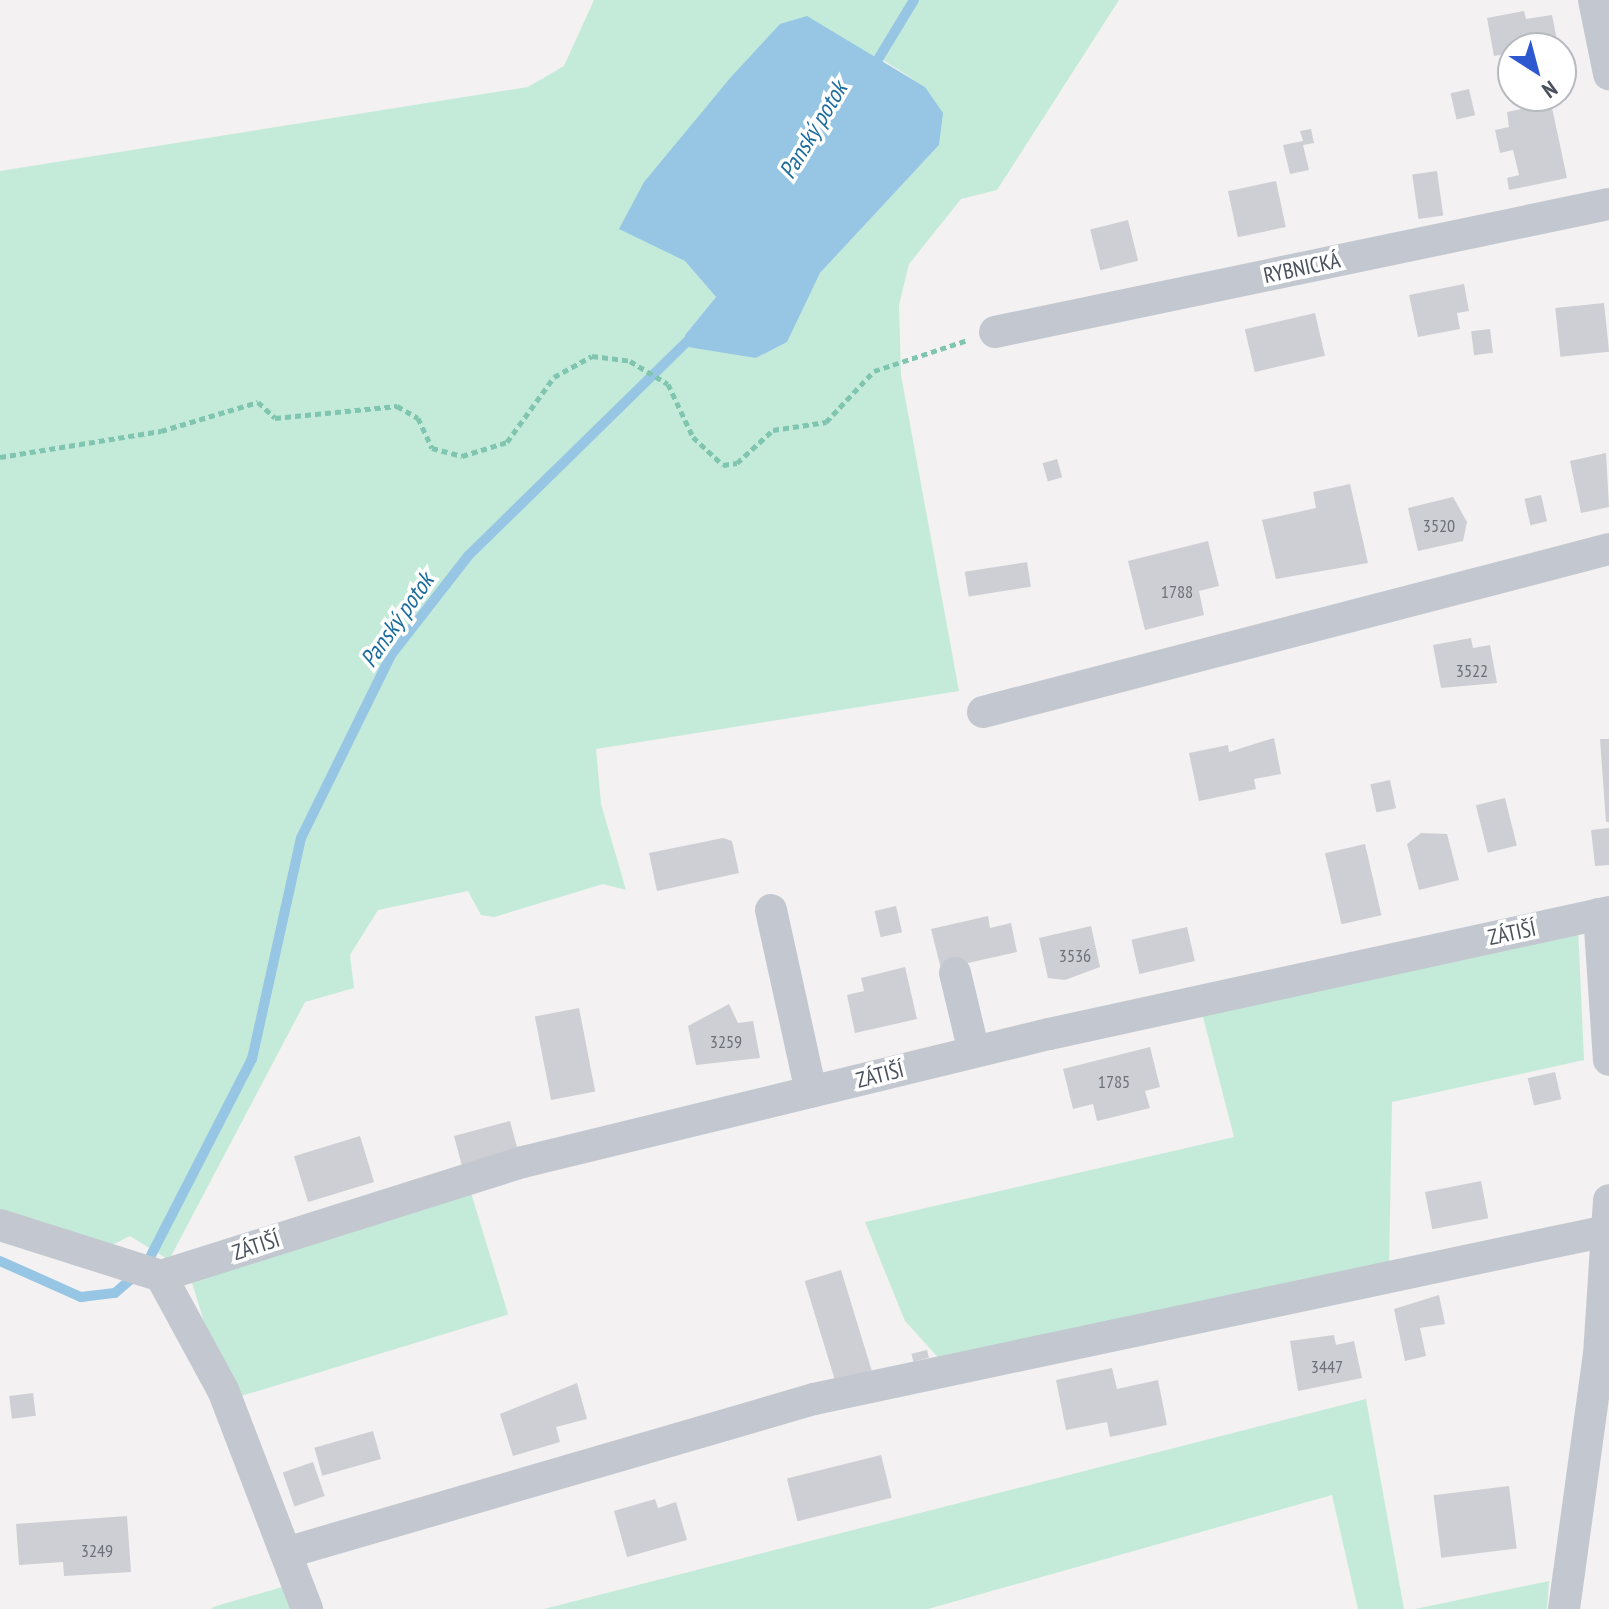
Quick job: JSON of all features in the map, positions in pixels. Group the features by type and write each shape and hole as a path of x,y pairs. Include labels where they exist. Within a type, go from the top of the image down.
{"street":[{"path":"1594,0 1609,74"},
{"name":"RYBNICKÁ","path":"995,332 1609,204"},
{"path":"983,712 1609,549"},
{"path":"771,910 811,1092"},
{"path":"1604,913 1609,1060"},
{"name":"ZÁTIŠÍ","path":"161,1276 523,1162 974,1052 1604,913"},
{"path":"955,973 974,1052"},
{"path":"1564,1609 1599,1355 1602,1232 1609,1200"},
{"path":"0,1225 161,1276 223,1390 289,1552 307,1609"},
{"path":"289,1552 814,1399 1602,1232"}],"path":[{"path":"0,457 161,431 258,402 275,418 397,406 418,418 432,448 462,456 507,442 571,364 592,356 647,369 659,377 677,395 693,437 723,465 737,463 773,430 826,422 874,371 995,332"}],"green space":[{"path":"594,0 1119,0 997,190 961,199 909,264 899,305 901,375 959,691 596,749 601,804 626,890 603,884 494,917 481,915 468,891 378,910 350,955 354,988 305,1002 169,1260 130,1236 104,1249 0,1214 0,171 528,87 564,66","holes":["880,58 925,87 939,145 820,273 786,342 756,358 685,335 716,297 685,261 620,229"]},
{"path":"1578,927 1584,1060 1392,1102 1389,1268 945,1365 905,1321 865,1222 1234,1137 1202,1013"},
{"path":"471,1193 508,1314 228,1400 191,1279"},
{"path":"1366,1399 1404,1609 1358,1609 1332,1495 928,1609 544,1609"},
{"path":"1549,1581 1547,1609 1415,1609"},
{"path":"289,1585 296,1609 211,1609 213,1607"}],"water":[{"path":"807,16 925,87 943,113 939,145 820,273 787,342 756,358 688,347 685,335 716,297 685,261 619,229 644,182 731,77 780,24"}],"building":[{"path":"1524,11 1526,19 1552,15 1555,32 1497,32 1497,55 1494,56 1487,18"},
{"path":"1469,89 1475,115 1457,120 1450,93"},
{"path":"1507,112 1553,112 1567,178 1509,190 1507,178 1519,175 1513,150 1500,153 1495,130 1509,127"},
{"path":"1311,129 1314,143 1303,145 1309,170 1290,174 1283,145 1303,141 1300,131"},
{"path":"1437,171 1443,216 1419,219 1412,174"},
{"path":"1276,181 1286,227 1238,237 1228,191"},
{"path":"1128,220 1138,261 1100,270 1090,229"},
{"path":"1464,284 1469,311 1457,313 1460,329 1418,337 1409,295"},
{"path":"1604,303 1609,352 1560,357 1555,308"},
{"path":"1315,313 1325,356 1255,372 1245,329"},
{"path":"1490,329 1493,353 1474,355 1471,331"},
{"path":"1606,453 1609,507 1581,513 1570,461"},
{"path":"1057,459 1062,477 1048,481 1043,463"},
{"path":"1350,484 1368,563 1276,579 1262,520 1316,508 1313,492"},
{"path":"1541,495 1547,521 1531,525 1524,499"},
{"path":"1453,497 1467,522 1463,541 1418,551 1408,508"},
{"path":"1208,541 1219,586 1199,591 1204,615 1145,630 1128,561"},
{"path":"1027,562 1031,587 969,597 965,572"},
{"path":"1471,638 1473,648 1490,645 1497,683 1441,688 1433,645"},
{"path":"1274,738 1281,774 1254,779 1256,789 1199,801 1189,753 1228,745 1229,752"},
{"path":"1600,739 1609,739 1609,822 1606,822"},
{"path":"1390,780 1396,808 1376,813 1370,784"},
{"path":"1505,798 1517,846 1488,853 1476,805"},
{"path":"1609,828 1609,865 1595,866 1591,830"},
{"path":"1421,833 1447,834 1459,880 1419,890 1407,844"},
{"path":"723,838 732,841 739,873 657,891 649,853"},
{"path":"1365,844 1381,915 1341,924 1325,853"},
{"path":"896,906 902,932 881,937 875,911"},
{"path":"988,916 990,928 1011,923 1017,952 941,969 931,929"},
{"path":"1091,926 1100,967 1065,980 1048,978 1039,938"},
{"path":"1187,927 1195,961 1139,974 1131,940"},
{"path":"905,967 917,1019 855,1033 847,995 864,991 861,978"},
{"path":"729,1004 738,1023 753,1021 760,1058 696,1065 688,1026"},
{"path":"579,1008 595,1091 551,1100 535,1017"},
{"path":"1150,1047 1160,1087 1145,1091 1150,1108 1097,1121 1093,1104 1073,1109 1063,1069"},
{"path":"1555,1072 1561,1099 1534,1106 1528,1078"},
{"path":"510,1121 518,1150 462,1165 454,1136"},
{"path":"360,1136 374,1182 308,1202 294,1156"},
{"path":"1481,1181 1488,1218 1432,1229 1425,1192"},
{"path":"841,1270 872,1370 835,1382 805,1281"},
{"path":"1439,1295 1445,1324 1420,1328 1426,1356 1405,1361 1394,1309"},
{"path":"1334,1335 1336,1345 1354,1341 1362,1378 1298,1391 1290,1341"},
{"path":"927,1350 929,1358 913,1362 911,1354"},
{"path":"1112,1368 1117,1389 1158,1380 1167,1425 1110,1437 1107,1422 1066,1430 1056,1380"},
{"path":"577,1383 587,1419 556,1427 560,1442 513,1456 500,1414"},
{"path":"33,1393 36,1416 12,1419 9,1396"},
{"path":"373,1431 381,1459 322,1476 314,1448"},
{"path":"881,1455 892,1498 798,1521 787,1478"},
{"path":"313,1462 325,1496 294,1506 283,1472"},
{"path":"1509,1486 1517,1549 1441,1558 1434,1495"},
{"path":"655,1499 658,1508 676,1502 687,1540 627,1557 614,1511"},
{"path":"127,1516 131,1572 64,1576 63,1562 19,1565 16,1524"}],"waterway":[{"name":"Panský potok","path":"874,66 914,0"},
{"name":"Panský potok","path":"0,1261 81,1297 115,1293 145,1267 252,1059 301,838 391,655 468,556 695,334"}]}
